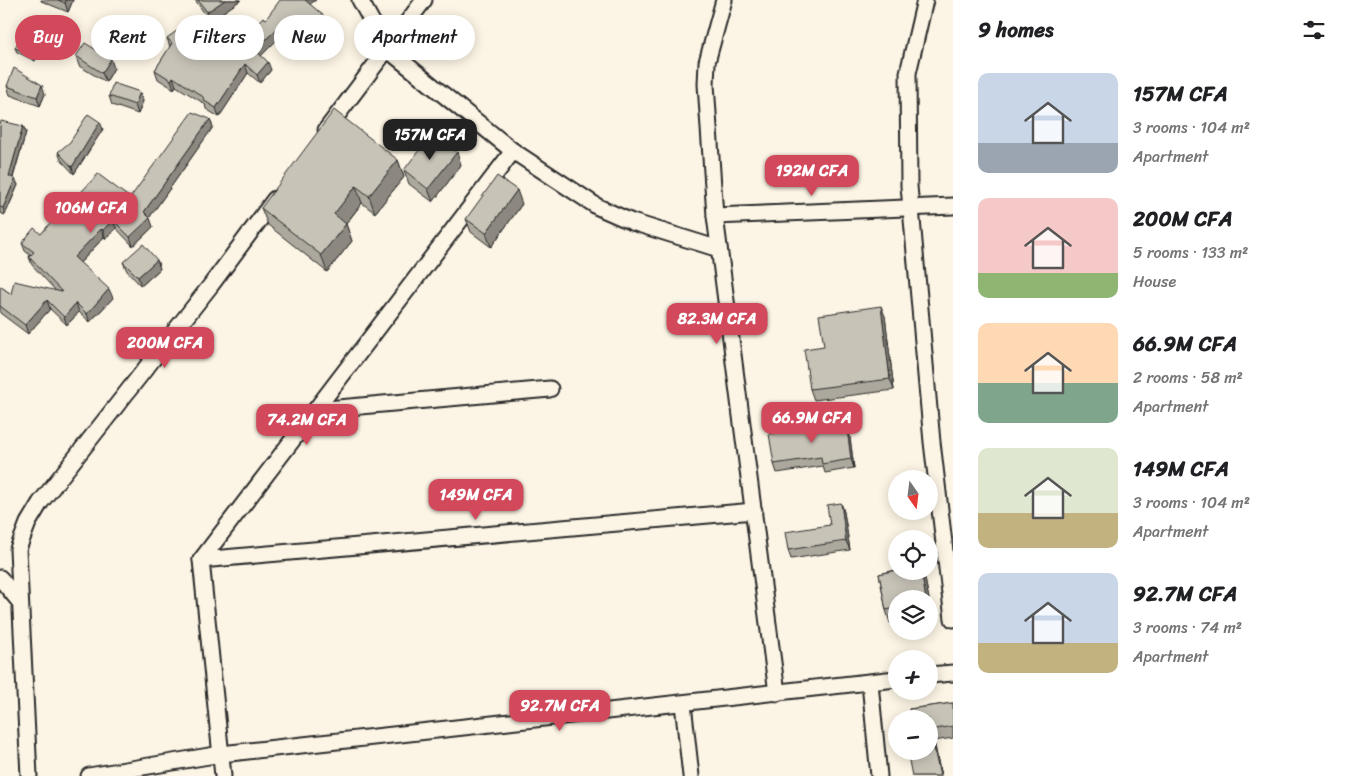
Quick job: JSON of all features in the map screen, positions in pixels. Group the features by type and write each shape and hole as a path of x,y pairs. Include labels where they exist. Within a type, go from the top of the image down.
{"street":[{"path":"360,0 368,15"},
{"path":"413,15 424,0"},
{"path":"724,0 707,62 706,84 715,216 777,693"},
{"path":"925,0 908,73 911,209 932,442 953,619"},
{"path":"316,144 379,60"},
{"path":"401,60 514,151 598,207 632,222 719,249"},
{"path":"223,776 201,560 514,151"},
{"path":"29,776 23,629 19,601 18,549 28,523 40,503 211,285 281,191"},
{"path":"715,216 953,206"},
{"path":"316,410 550,389"},
{"path":"201,560 754,511"},
{"path":"0,578 19,601"},
{"path":"938,674 953,672"},
{"path":"89,776 221,754 888,681"},
{"path":"870,683 879,776"},
{"path":"683,704 691,776"}],"building":[{"path":"198,0 225,0 207,12"},
{"path":"280,0 305,0 323,15 274,15 274,32 264,41 264,18 266,19"},
{"path":"175,32 175,60 264,60 264,58 268,62 257,75 245,64 216,108 203,100 202,96 173,77 171,80 155,70 161,60 165,60 165,54 172,43 167,38"},
{"path":"85,43 91,47 91,60 110,60 102,73 81,59 81,49"},
{"path":"14,68 42,85 37,97 7,86"},
{"path":"113,83 140,92 135,105 109,96"},
{"path":"334,110 398,160 369,196 356,186 334,214 346,224 321,255 261,208"},
{"path":"192,112 210,119 144,212 150,218 130,237 113,220 103,230 101,229 74,257 109,289 87,314 76,303 64,317 47,300 25,325 0,306 0,286 11,294 14,281 62,292 29,257 34,252 22,243 34,228 41,234 68,202 70,204 98,174 130,198"},
{"path":"88,114 100,122 72,167 58,152 70,142"},
{"path":"1,121 23,126 9,176 15,179 3,208 0,207"},
{"path":"432,133 457,152 428,189 404,170"},
{"path":"497,176 517,190 486,233 466,219"},
{"path":"143,244 157,260 138,277 123,262"},
{"path":"881,306 890,379 810,389 804,349 824,346 819,315"},
{"path":"846,421 851,459 822,464 821,457 774,464 769,434"},
{"path":"841,503 846,541 788,550 785,532 830,525 827,505"},
{"path":"888,572 888,580 923,580 924,590 888,590 888,610 886,610 879,574"},
{"path":"953,703 953,726 938,729 938,710 909,709"},
{"path":"909,760 937,760 940,776 912,776"}]}
